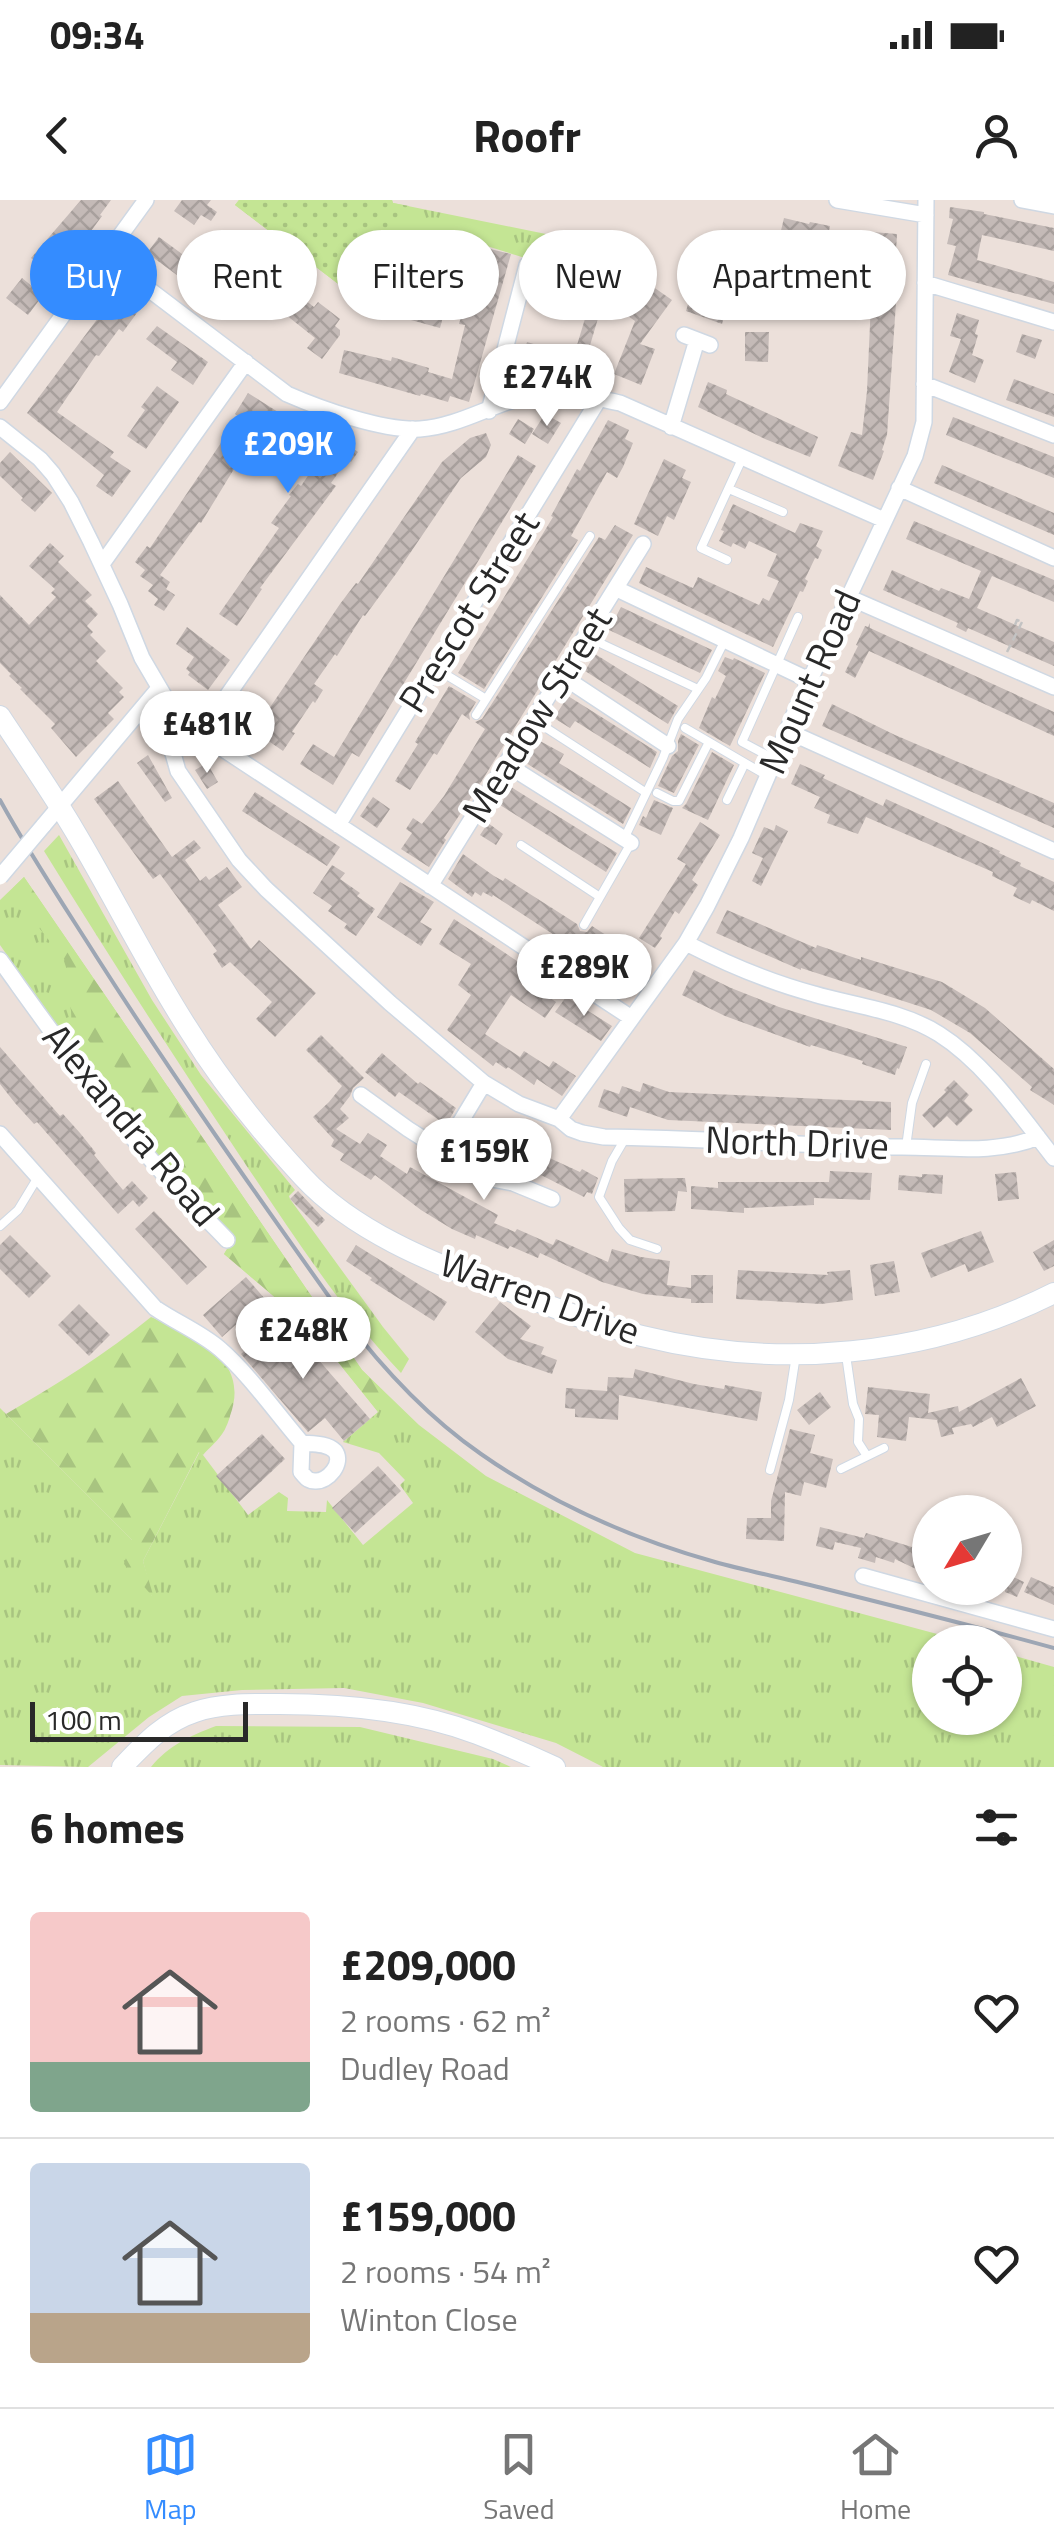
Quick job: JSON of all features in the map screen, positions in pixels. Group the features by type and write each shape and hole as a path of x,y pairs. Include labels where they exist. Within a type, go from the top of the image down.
{"street":[{"path":"124,230 146,200"},
{"path":"836,200 926,208"},
{"path":"1022,200 1054,206"},
{"name":"Mount Road","path":"559,1119 686,942 732,855 915,456 924,422 926,208"},
{"path":"925,284 1054,322"},
{"path":"157,295 287,394 308,404 398,430 464,420 542,393 575,392 620,404 884,520"},
{"path":"489,411 519,296"},
{"path":"0,402 59,320"},
{"path":"670,427 697,340"},
{"path":"102,564 246,362"},
{"path":"924,384 1054,435"},
{"name":"Prescot Street","path":"338,824 600,398"},
{"path":"0,427 40,459 71,502 142,658 166,699 185,718 217,744 630,1017"},
{"path":"202,732 413,429"},
{"path":"899,488 1054,558"},
{"name":"Meadow Street","path":"430,886 643,544"},
{"path":"616,590 809,680"},
{"path":"848,597 1054,687"},
{"path":"562,676 668,746"},
{"path":"0,877 159,688"},
{"name":"Warren Drive","path":"0,716 60,807 188,1030 229,1088 304,1179 328,1201 377,1233 460,1273 580,1317 640,1336 737,1352 796,1355 913,1342 1020,1310 1054,1293"},
{"name":"North Drive","path":"185,718 172,750 178,771 239,860 330,950 484,1083 518,1104 559,1119 582,1134 626,1137 790,1145 1004,1148 1038,1138"},
{"path":"786,731 1054,852"},
{"path":"506,764 627,841"},
{"path":"686,942 767,980 901,1017 938,1033 992,1081 1054,1158"},
{"name":"Alexandra Road","path":"0,960 63,1048 167,1178 227,1240"},
{"path":"443,1151 484,1083"},
{"path":"361,1094 474,1171 552,1199"},
{"path":"0,1134 155,1308 198,1331 224,1352 302,1443"},
{"path":"864,1576 1054,1629"},
{"path":"124,1766 159,1731 193,1712 306,1704 412,1716 474,1732 555,1767"}],"lane":[{"path":"727,560 701,548 742,458"},
{"path":"729,489 783,512"},
{"path":"476,715 590,536"},
{"path":"774,759 742,742 798,618"},
{"path":"586,637 698,689"},
{"path":"584,925 627,841 685,706 725,640"},
{"path":"434,668 486,699"},
{"path":"534,720 645,792"},
{"path":"685,728 768,776"},
{"path":"657,793 679,801 709,742"},
{"path":"727,800 745,763"},
{"path":"521,845 600,897"},
{"path":"906,1147 912,1102 926,1064"},
{"path":"626,1137 599,1197 630,1240 657,1249"},
{"path":"0,1226 18,1210 38,1176"},
{"path":"845,1352 859,1419 858,1442 867,1456"},
{"path":"770,1470 789,1400 796,1355"},
{"path":"842,1470 884,1448"}],"path":[{"path":"1001,664 1022,622 1017,620 1015,625"}],"green space":[{"path":"239,200 392,200 526,230 519,230 519,256 499,250 499,230 337,230 337,283 317,268 317,230 268,230 235,205"},
{"path":"239,200 392,200 409,206 398,230 337,230 337,283 317,268 317,230 268,230 235,205"},
{"path":"59,835 152,1000 201,1075 295,1190 290,1199 409,1359 401,1373 357,1323 298,1242 117,967 44,851"},
{"path":"24,877 362,1370 419,1425 486,1476 635,1553 912,1627 912,1735 1022,1735 1022,1658 1054,1667 1054,1767 603,1767 556,1743 423,1703 344,1688 242,1690 182,1696 149,1717 88,1767 0,1765 0,1408 132,1540 152,1596 143,1561 200,1451 248,1515 279,1492 288,1498 287,1511 326,1512 327,1500 363,1545 413,1503 400,1485 405,1480 379,1453 343,1442 378,1412 310,1327 224,1254 233,1239 191,1197 73,1049 0,945 0,900"},
{"path":"24,877 362,1370 380,1388 379,1413 310,1327 224,1254 233,1240 191,1197 175,1161 153,1137 158,1116 73,1021 67,963 13,888"},
{"path":"151,1317 215,1352 233,1379 234,1396 225,1430 203,1455 199,1452 143,1561 154,1598 124,1564 132,1540 6,1414 117,1344"},
{"path":"216,1726 360,1727 493,1759 511,1767 151,1767 180,1742"}],"building":[{"path":"81,200 111,200 92,230 55,230"},
{"path":"182,200 211,200 207,205 217,212 211,221 201,215 194,225 174,211"},
{"path":"950,207 1054,228 1054,251 982,235 977,260 1054,282 1054,304 948,275 956,246 947,244 953,219 949,218"},
{"path":"784,218 830,226 829,230 781,230"},
{"path":"159,237 177,250 177,275 157,260"},
{"path":"499,251 511,254 499,296"},
{"path":"22,278 30,284 30,312 28,315 6,298"},
{"path":"657,290 672,300 640,344 655,349 641,385 614,374 635,321 657,320"},
{"path":"318,302 339,320 335,326 340,335 322,359 307,348 315,338 292,320 317,320"},
{"path":"957,313 979,320 972,355 984,360 975,383 949,372 961,339 950,336"},
{"path":"97,320 132,320 96,355 57,412 114,452 110,457 131,471 112,497 96,486 104,475 27,413"},
{"path":"411,320 442,320 440,328"},
{"path":"460,320 492,320 469,402 450,396 448,402 420,396 339,373 344,350 391,361 392,357 452,379 465,325 459,324"},
{"path":"585,320 598,320 583,369 571,365"},
{"path":"870,320 895,320 887,435 873,480 838,466 851,432 862,435"},
{"path":"157,326 208,362 193,385 171,370 177,362 146,339"},
{"path":"745,332 769,332 768,362 745,361"},
{"path":"1022,334 1042,340 1035,359 1016,352"},
{"path":"527,342 570,355 563,380 520,367"},
{"path":"1014,379 1054,394 1054,417 1006,400"},
{"path":"708,382 818,437 810,457 698,407"},
{"path":"157,386 179,402 146,449 127,436"},
{"path":"248,393 330,445 336,436 358,452 331,483 336,486 260,588 237,626 219,614 279,528 271,523 289,495 298,484 301,486 316,464 235,414"},
{"path":"545,414 561,423 548,444 532,434"},
{"path":"953,417 1054,457 1054,478 946,435"},
{"path":"518,419 534,429 525,444 509,434"},
{"path":"608,420 629,430 625,439 633,443 623,467 617,478 607,472 571,536 578,540 484,689 458,673"},
{"path":"486,433 491,445 486,457 461,478 314,684 323,690 283,751 254,731 442,462 470,438"},
{"path":"225,437 245,451 201,523 160,575 170,582 166,589 175,595 164,611 154,605 158,599 148,591 153,585 140,576 145,570 135,562 147,546 150,548"},
{"path":"10,452 52,493 35,512 0,476 0,463"},
{"path":"518,455 536,466 359,757 352,753 333,785 300,764 313,744 334,757"},
{"path":"664,459 686,470 682,478 691,482 674,520 667,516 658,536 634,524"},
{"path":"942,465 1054,513 1054,535 934,483"},
{"path":"733,504 795,533 800,523 823,531 816,546 822,550 773,647 639,583 646,567 693,588 698,577 759,605 763,598 769,601 779,581 767,576 777,554 749,541 745,549 719,541"},
{"path":"914,521 1054,580 1054,602 992,576 977,608 1054,642 1054,666 968,628 966,632 956,627 958,623 883,590 892,570 939,591 941,588 969,599 981,571 906,539"},
{"path":"615,525 633,535 429,867 401,849 412,833 406,829 413,818 422,824 444,796 485,729 475,722 482,719 599,537 605,540"},
{"path":"50,543 64,556 58,562 92,595 85,601 98,614 87,626 93,632 90,635 106,651 96,661 123,688 119,692 124,697 108,713 114,719 76,757 51,728 55,724 0,663 0,595 29,625 56,597 51,593 55,589 29,566"},
{"path":"621,607 712,650 700,673 609,630"},
{"path":"870,623 870,628 1054,712 1054,736 869,651 855,678 845,672 865,626"},
{"path":"187,627 230,660 208,690 188,675 186,669 194,657 176,644"},
{"path":"595,654 678,706 668,724 585,671"},
{"path":"725,657 765,673 730,746 699,728 726,676 718,671"},
{"path":"449,686 476,702 470,720 462,714 410,790 395,781"},
{"path":"568,696 657,752 650,768 575,721 570,728 554,718"},
{"path":"832,704 1054,803 1054,828 822,726"},
{"path":"681,734 699,745 674,793 658,786 678,751"},
{"path":"540,741 564,754 559,763 631,808 623,824 526,763"},
{"path":"712,752 734,765 708,820 682,808"},
{"path":"148,755 172,798 165,802 137,763"},
{"path":"207,763 218,782 207,789 195,770"},
{"path":"800,764 883,806 886,799 1000,851 1020,866 1054,882 1054,911 1013,896 1017,888 992,876 993,872 866,817 858,834 827,823 830,815 814,808 820,797 791,784"},
{"path":"118,781 172,857 194,840 201,848 185,860 200,881 206,876 209,880 227,867 242,887 218,905 251,949 259,940 316,993 275,1037 256,1019 272,1002 230,962 222,968 213,954 217,951 160,874 153,879 94,799"},
{"path":"511,787 617,853 606,872 500,805"},
{"path":"255,792 340,847 327,866 242,811"},
{"path":"373,797 390,809 377,828 360,816"},
{"path":"654,800 673,808 661,835 639,825"},
{"path":"700,822 720,835 692,880 698,885 679,914 675,911 655,948 639,938 686,864 677,859"},
{"path":"488,823 503,834 496,845 480,835"},
{"path":"776,825 788,831 761,886 752,881 763,858 752,853 764,827 774,831"},
{"path":"463,854 577,924 580,931 587,932 592,926 609,937 600,953 637,978 629,991 571,953 574,948 493,895 475,892 472,897 448,879"},
{"path":"332,865 345,873 340,879 375,909 356,936 328,911 332,906 313,893"},
{"path":"400,882 434,902 420,922 432,929 421,946 377,917"},
{"path":"727,910 816,948 817,945 942,982 985,1008 1054,1069 1054,1105 1030,1090 1032,1087 970,1033 931,1010 801,970 716,933"},
{"path":"454,919 529,969 523,979 556,1002 545,1018 511,995 485,1034 520,1057 524,1051 549,1067 553,1061 576,1076 562,1096 537,1079 534,1085 508,1067 496,1062 493,1066 447,1030 471,995 458,985 471,964 439,944"},
{"path":"694,970 779,1007 907,1047 899,1069 895,1075 725,1016 682,995"},
{"path":"566,997 612,1026 601,1041 555,1012"},
{"path":"321,1035 364,1078 340,1109 349,1118 336,1129 360,1144 368,1133 387,1145 380,1156 407,1174 410,1167 498,1215 494,1223 515,1232 517,1229 553,1245 556,1239 608,1262 612,1249 670,1261 667,1285 691,1288 691,1275 713,1275 713,1303 643,1294 602,1282 540,1253 538,1258 476,1235 475,1239 421,1210 375,1175 371,1180 340,1160 344,1154 331,1146 334,1140 313,1117 342,1086 306,1050"},
{"path":"0,1047 60,1116 63,1114 80,1133 123,1190 132,1181 148,1198 139,1207 133,1200 118,1214 37,1122 34,1124 15,1103 0,1084"},
{"path":"382,1053 418,1084 456,1108 446,1125 399,1092 395,1097 365,1072"},
{"path":"954,1080 969,1095 964,1101 973,1110 957,1126 947,1116 934,1128 922,1115"},
{"path":"643,1083 669,1092 891,1102 891,1130 668,1120 630,1107 627,1117 598,1107 604,1089 619,1094 622,1086 640,1092"},
{"path":"475,1124 529,1153 530,1149 598,1178 592,1194 587,1192 584,1197 465,1141"},
{"path":"830,1171 872,1173 870,1200 814,1198 814,1205 744,1208 744,1213 691,1209 691,1186 718,1188 718,1182 829,1182"},
{"path":"1016,1172 1019,1199 998,1201 995,1174"},
{"path":"899,1175 943,1175 942,1194 898,1190"},
{"path":"685,1178 687,1192 678,1191 675,1211 625,1212 624,1179"},
{"path":"298,1191 325,1220 318,1227 290,1199"},
{"path":"154,1211 207,1267 187,1285 135,1229"},
{"path":"981,1231 994,1262 968,1272 965,1264 931,1278 921,1253"},
{"path":"10,1235 51,1276 29,1298 0,1269 0,1245"},
{"path":"1054,1240 1054,1266 1044,1271 1033,1252"},
{"path":"356,1245 447,1302 434,1321 346,1261"},
{"path":"894,1261 900,1292 875,1296 870,1265"},
{"path":"738,1270 828,1275 827,1272 850,1270 853,1300 821,1304 736,1299"},
{"path":"246,1277 265,1299 222,1337 203,1315"},
{"path":"500,1302 531,1326 520,1339 544,1347 541,1354 557,1360 552,1374 508,1359 475,1332"},
{"path":"79,1304 110,1335 89,1356 58,1325"},
{"path":"282,1318 370,1419 344,1441 325,1418 308,1432 241,1354"},
{"path":"635,1369 694,1384 762,1392 757,1421 619,1395 618,1420 575,1417 575,1409 565,1408 566,1388 607,1391 608,1377 633,1378"},
{"path":"1021,1378 1036,1406 997,1427 992,1417 973,1427 971,1424 952,1428 954,1434 941,1437 937,1420 909,1417 906,1441 877,1437 879,1415 865,1414 868,1387 930,1394 928,1413 958,1406 959,1412"},
{"path":"820,1392 831,1407 809,1425 797,1410"},
{"path":"790,1429 815,1435 810,1453 833,1459 826,1488 804,1482 801,1496 785,1492 784,1541 746,1539 747,1518 771,1518 771,1501"},
{"path":"262,1434 285,1459 239,1502 216,1476"},
{"path":"378,1466 401,1491 355,1533 332,1508"},
{"path":"820,1527 864,1538 866,1533 912,1547 912,1567 895,1559 894,1563 876,1557 875,1563 858,1558 861,1548 835,1542 833,1550 816,1546"},
{"path":"1031,1577 1054,1587 1054,1605 1024,1592"}],"railway":[{"path":"0,800 156,1047 342,1315 406,1390 442,1424 508,1472 564,1504 684,1553 1054,1648"}]}
